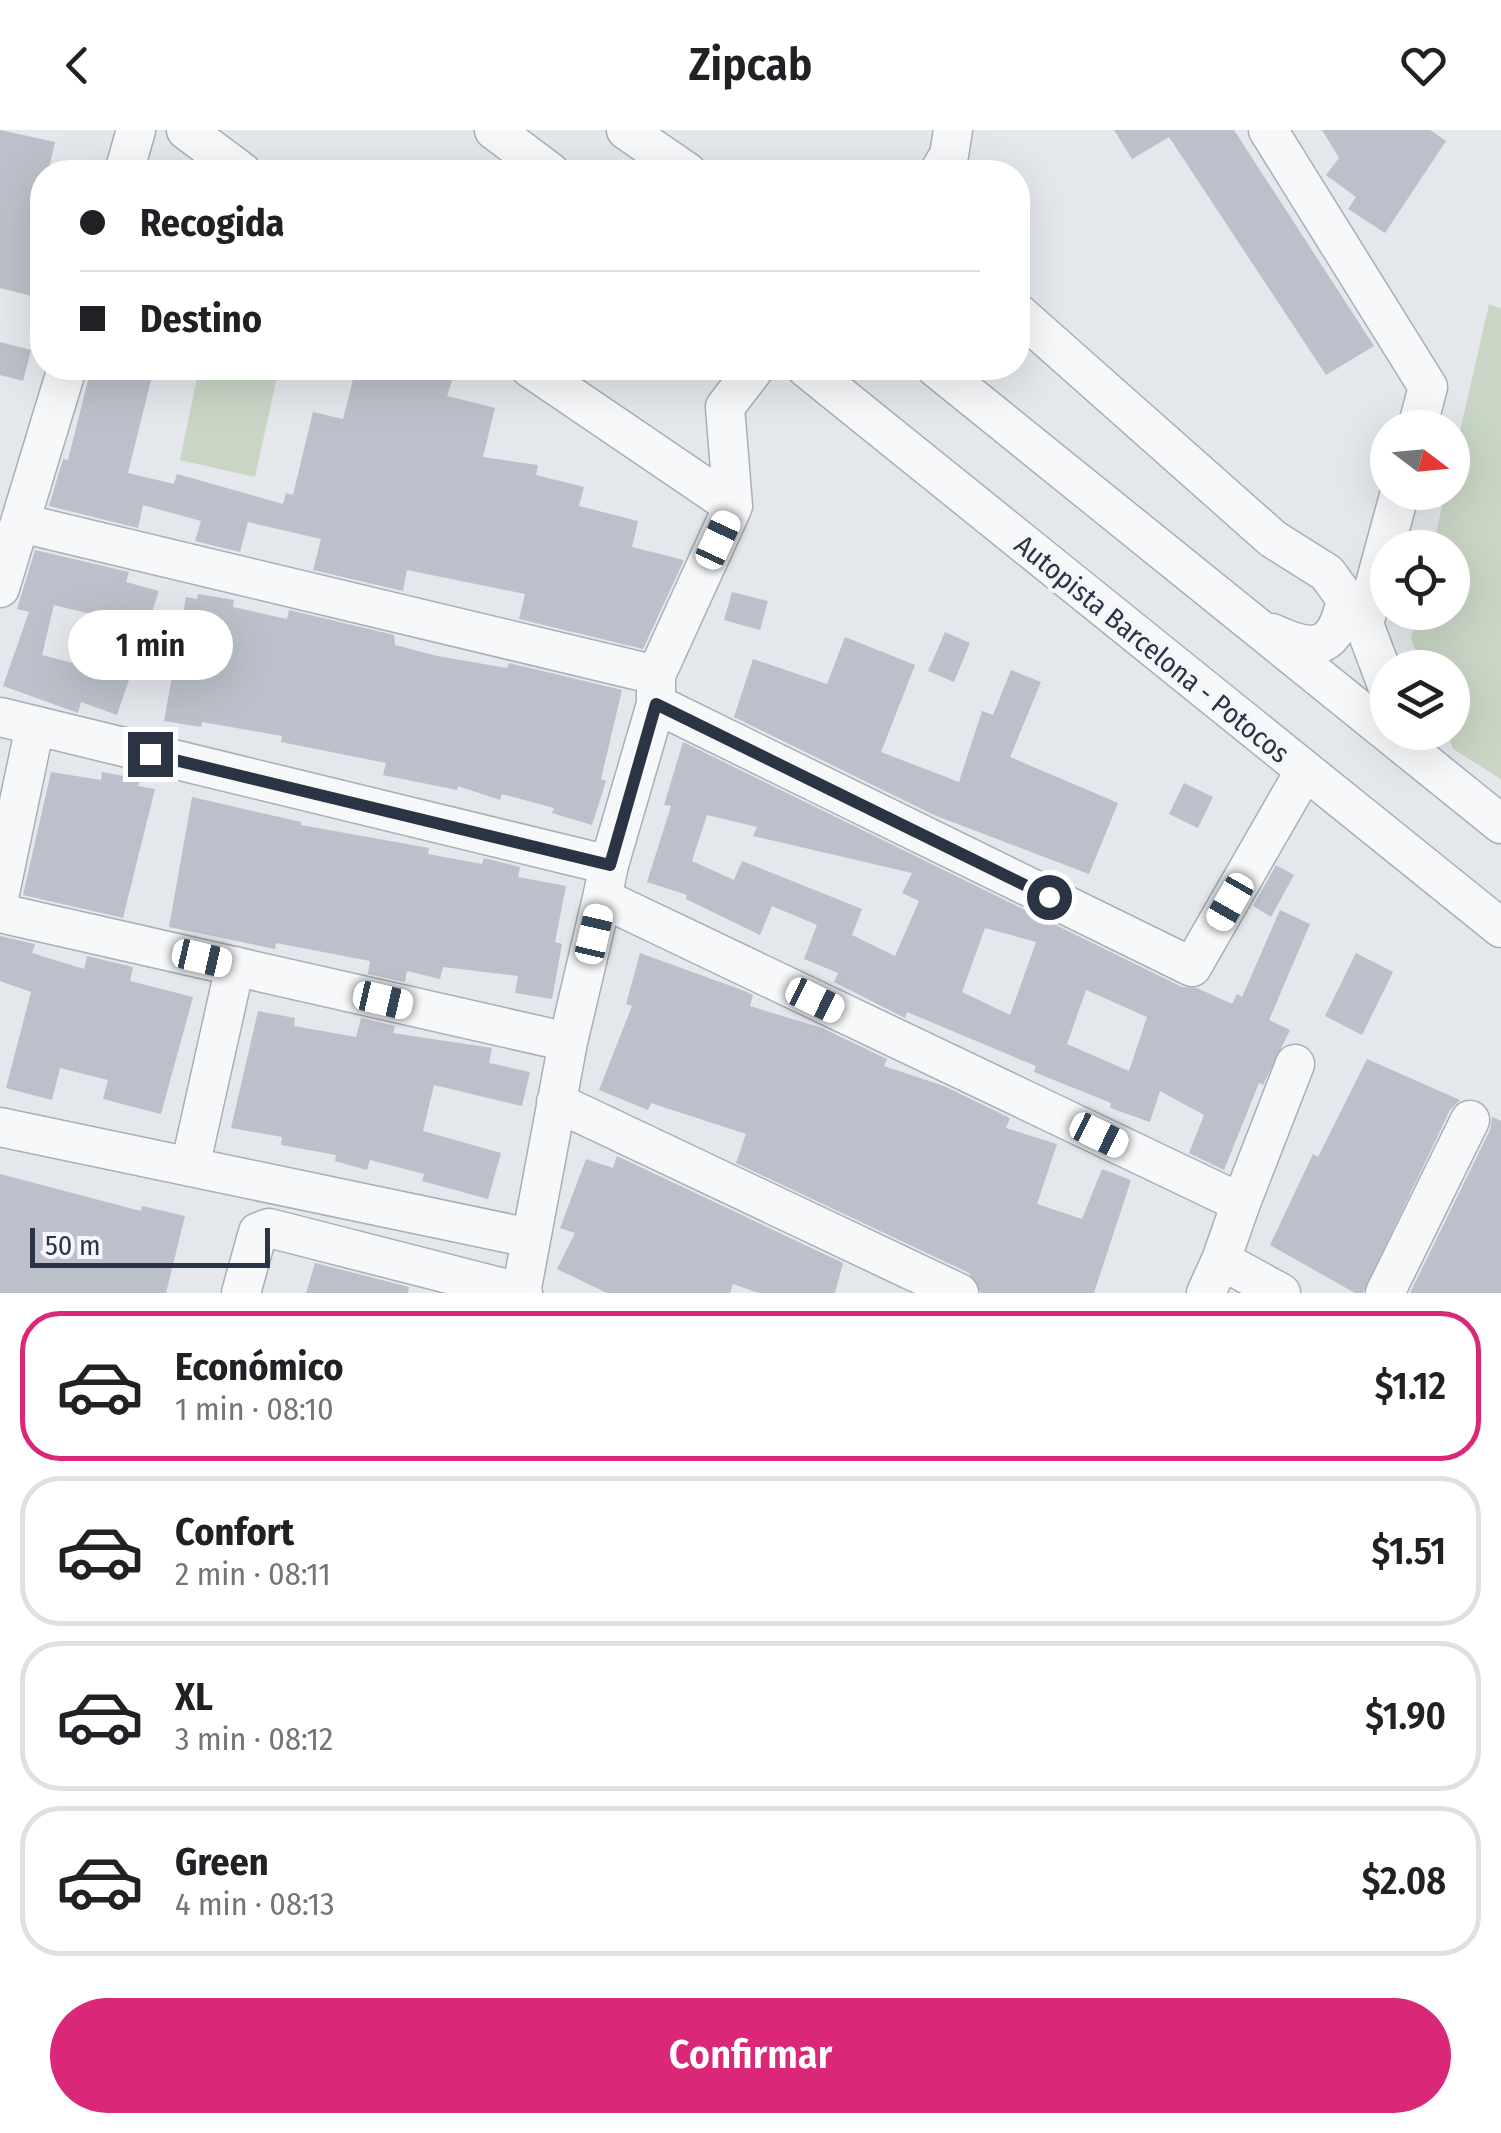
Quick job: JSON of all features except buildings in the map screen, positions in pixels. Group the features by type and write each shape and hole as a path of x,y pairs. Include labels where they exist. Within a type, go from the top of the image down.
{"street":[{"path":"127,160 136,130"},
{"path":"186,130 226,160"},
{"path":"494,130 534,160"},
{"path":"626,130 670,160"},
{"path":"947,153 980,130"},
{"path":"1268,130 1428,386 1422,410"},
{"path":"1030,324 1274,539 1328,573 1355,611 1372,650"},
{"path":"0,588 64,380"},
{"path":"548,380 733,506"},
{"path":"241,1293 258,1232 269,1228 522,1293 568,1042 656,690 733,506 724,407 745,380"},
{"name":"Autopista Barcelona - Potocos","path":"821,380 1501,928"},
{"path":"951,380 1254,626 1370,714"},
{"path":"1254,626 1310,646 1327,642 1355,611 1393,510"},
{"path":"22,523 656,690 1192,967 1304,772"},
{"path":"0,893 18,721 606,882 1240,1203"},
{"path":"1416,750 1501,824"},
{"path":"0,913 568,1042"},
{"path":"190,1167 235,966"},
{"path":"1281,1293 1213,1276 1295,1064"},
{"path":"556,1102 959,1293"},
{"path":"1385,1293 1470,1120"},
{"path":"0,1127 530,1238"}],"green space":[{"path":"1489,304 1501,309 1501,779 1455,750 1470,750 1470,650 1415,650 1411,639 1413,630 1470,630 1470,530 1437,530 1441,510 1470,510 1470,410 1465,410"},
{"path":"197,380 276,380 255,477 180,460"}],"route":[{"path":"150,754 610,865 656,704 1049,897"}]}
